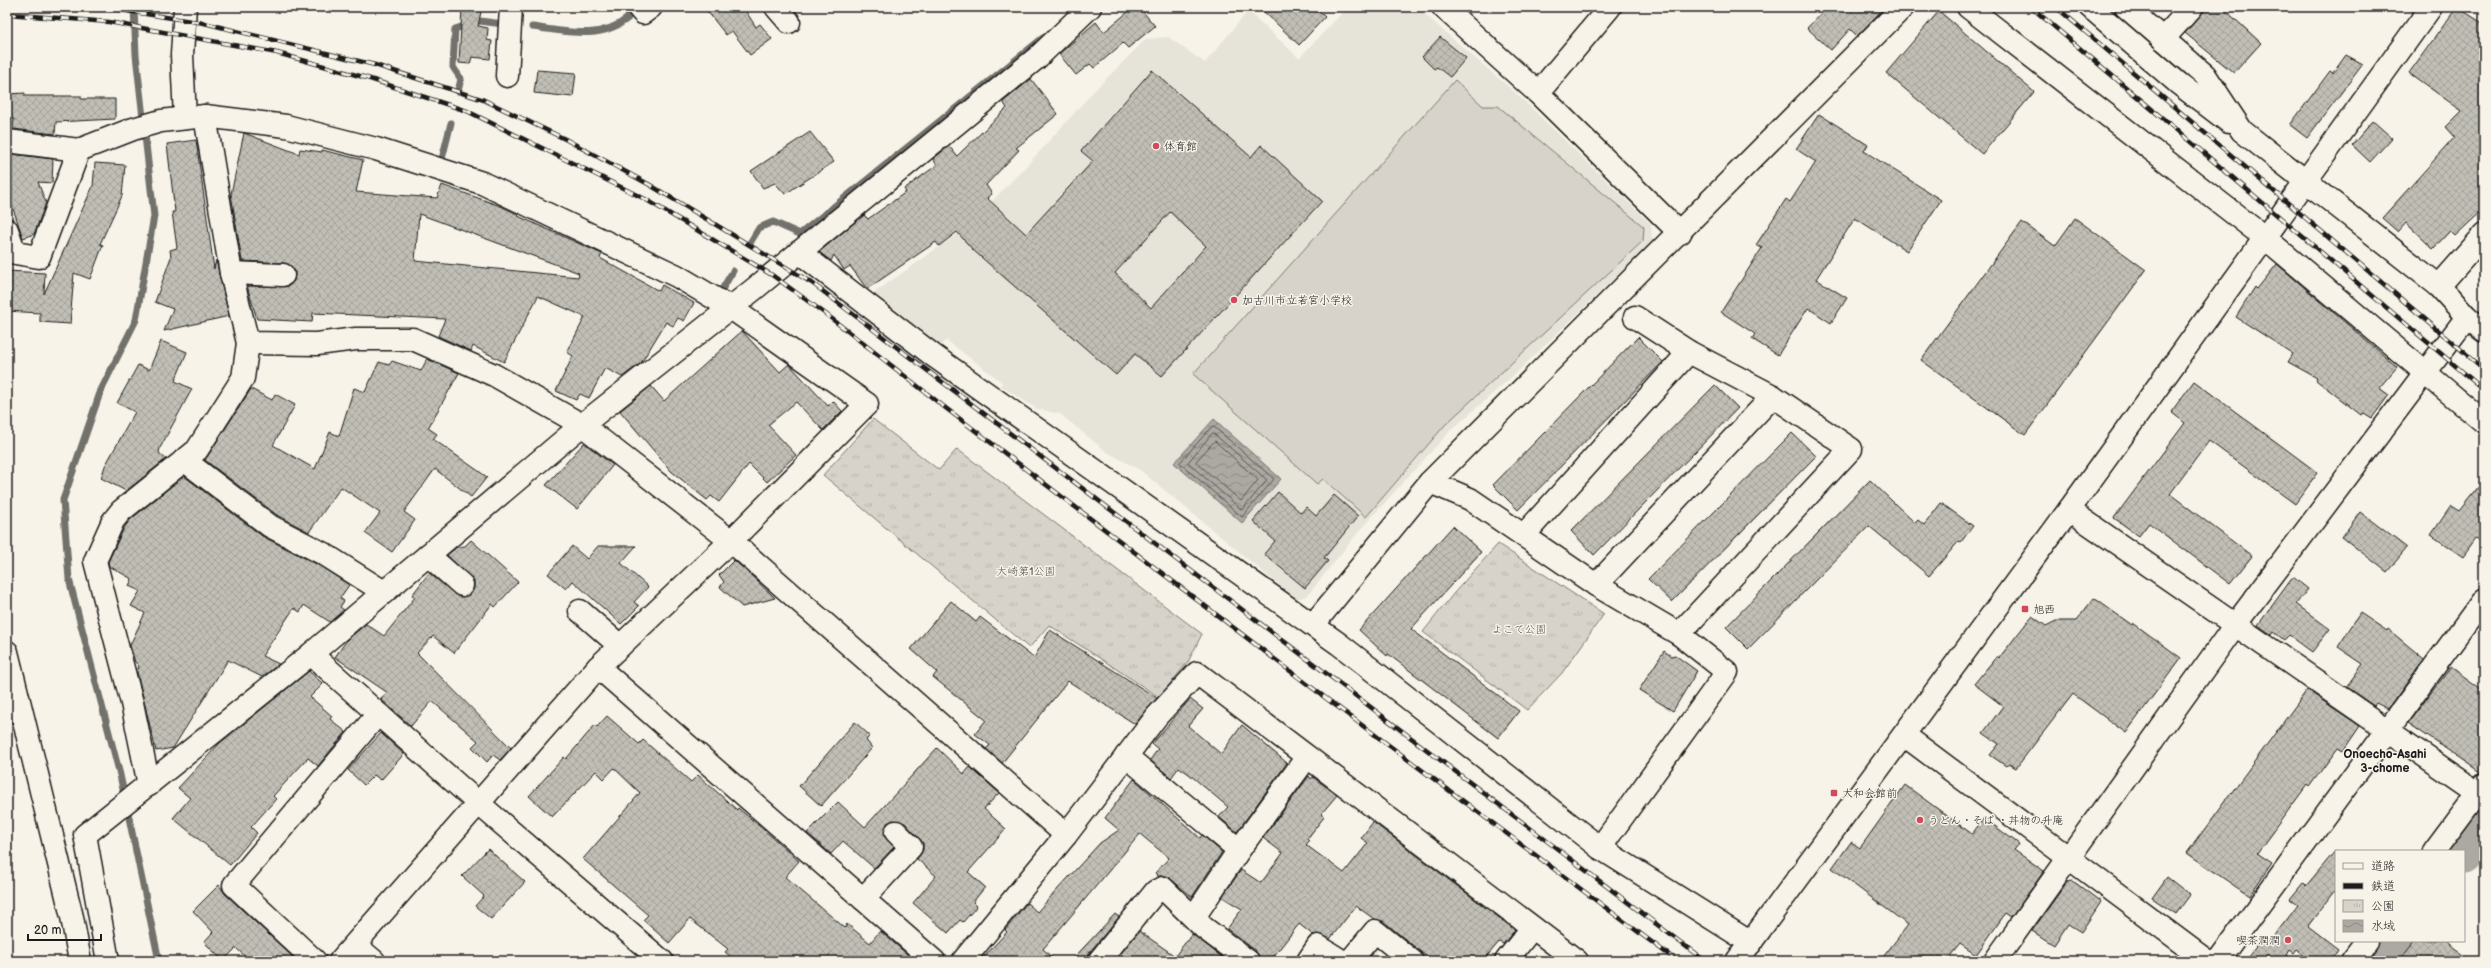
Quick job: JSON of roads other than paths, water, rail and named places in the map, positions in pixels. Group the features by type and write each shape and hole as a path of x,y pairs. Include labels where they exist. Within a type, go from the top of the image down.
{"street":[{"path":"150,785 132,704 95,561 113,521 121,511 197,450 243,378 248,343 182,55 185,7"},
{"path":"507,76 511,7"},
{"path":"638,7 643,13 651,7"},
{"path":"108,961 85,835 150,785 311,654 582,425 731,308 1038,57 1090,7"},
{"path":"1538,93 1610,7"},
{"path":"1314,625 1430,482 1904,7"},
{"path":"1968,7 2264,237 2484,422"},
{"path":"2090,7 2178,83 2242,131 2439,286 2467,317 2484,331"},
{"path":"2126,7 2205,75 2242,131"},
{"path":"2163,39 2192,7"},
{"path":"799,252 934,356 1314,625 1600,848 1743,956 2069,510 2304,181 2431,7"},
{"path":"1453,10 1680,233"},
{"path":"7,141 79,150 133,129 161,121 195,117 286,126 376,149 482,184 677,276 731,308 867,404 731,541 598,667 340,961"},
{"path":"7,230 15,253 39,257 79,150"},
{"path":"2439,286 2484,235"},
{"path":"231,273 283,275"},
{"path":"1635,317 1689,352 1774,396 1850,449 1679,634"},
{"path":"1995,961 2234,625 2467,317"},
{"path":"248,343 317,344 356,339 413,339 494,375 582,425 731,541 1066,835"},
{"path":"1524,535 1689,352"},
{"path":"1596,585 1774,396"},
{"path":"184,460 270,526 324,554 384,592"},
{"path":"1430,482 1470,499 1596,585 1679,634 1727,672 1600,848"},
{"path":"2069,510 2386,730 2482,791 2435,850"},
{"path":"428,555 462,585"},
{"path":"2218,961 2386,730 2484,599"},
{"path":"580,611 620,646"},
{"path":"7,652 72,917 80,961"},
{"path":"311,654 478,803 662,961"},
{"path":"598,667 934,961"},
{"path":"963,961 1066,835 1157,716 1196,673 1577,961"},
{"path":"315,961 234,884 378,714"},
{"path":"1904,735 2070,857 2207,961"},
{"path":"1126,756 1239,850"},
{"path":"1194,917 1239,850 1307,757"},
{"path":"863,899 911,847 896,832"},
{"path":"1099,961 1156,891 1163,888 1204,928 1248,961"},
{"path":"1506,961 1532,928"},
{"path":"1350,961 1375,931 1412,961"},
{"path":"2352,961 2366,942"},
{"path":"354,945 374,961"},
{"path":"1308,961 1318,946 1342,961"}],"water":[{"path":"1214,419 1281,479 1242,523 1174,463"}],"waterway":[{"path":"134,7 136,55 154,216 136,320 101,390 63,500 69,579 120,775 159,961"},
{"path":"532,27 582,33 606,30 628,18 629,9"},
{"path":"458,91 461,79 453,67 455,29 480,21 503,24"},
{"path":"750,243 759,228 773,222 800,234 1044,37"},
{"path":"442,159 451,123"},
{"path":"721,291 733,271"},
{"path":"2462,850 2484,819"},
{"path":"2383,961 2396,942"}],"railway":[{"path":"101,7 204,23 375,65 484,100 565,139 650,185 812,283 1705,961"},
{"path":"2031,7 2484,390"},
{"path":"2056,7 2484,369"},
{"path":"7,14 109,22 277,53 367,78 467,111 645,199 772,275 827,315 943,406 1319,693 1677,961"}],"place":[{"name":"体育館","path":"1156,146"},
{"name":"加古川市立若宮小学校","path":"1234,300"},
{"name":"旭西","path":"2025,609"},
{"name":"大和会館前","path":"1834,793"},
{"name":"うどん・そば ・丼物の升庵","path":"1920,820"},
{"name":"喫茶潤潤","path":"2288,940"}],"district":[{"name":"Onoecho-Asahi 3-chome","path":"2385,761"}],"park label":[{"name":"大崎第1公園","path":"1026,571"},
{"name":"よこて公園","path":"1519,629"}]}
